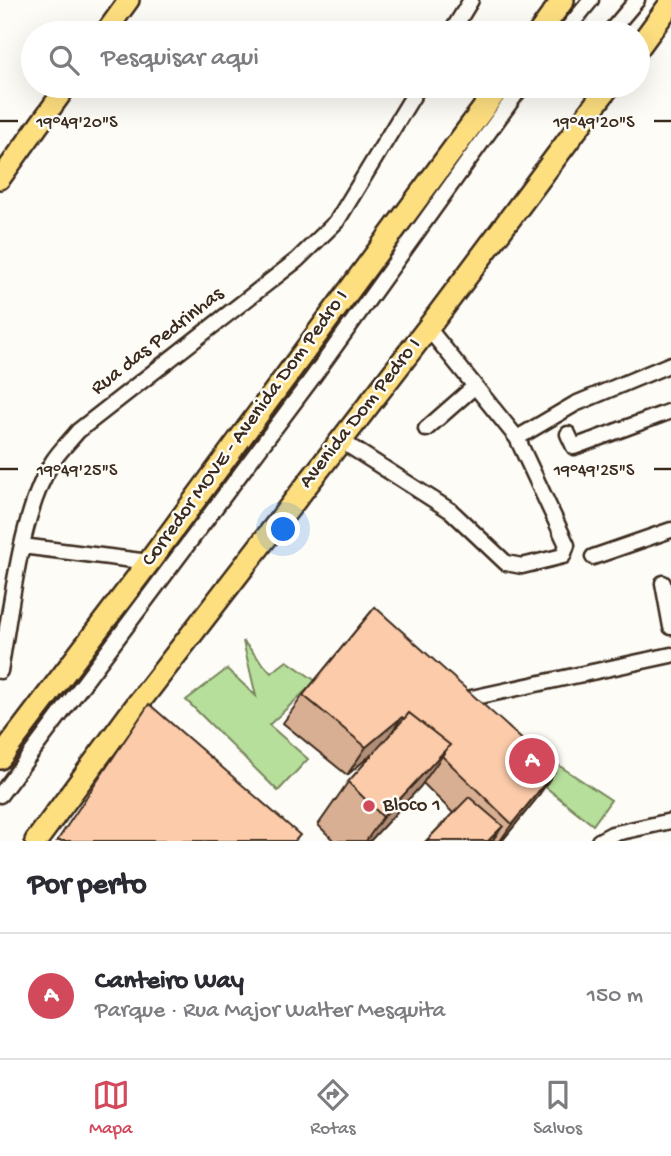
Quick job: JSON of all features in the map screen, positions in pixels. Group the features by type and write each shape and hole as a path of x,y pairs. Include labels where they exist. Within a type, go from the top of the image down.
{"highway":[{"path":"548,21 563,0"},
{"path":"650,32 671,3"},
{"path":"0,758 149,562 491,98"},
{"name":"Avenida Dom Pedro I","path":"36,841 135,719 340,440 428,328 600,98"}],"main road":[{"path":"114,21 129,0"},
{"path":"0,179 58,98"}],"street":[{"path":"458,21 471,0"},
{"path":"574,21 591,0"},
{"path":"576,18 604,0"},
{"path":"614,21 624,0"},
{"path":"619,21 637,0"},
{"name":"Rua das Pedrinhas","path":"0,671 22,546 37,496 53,461 78,431 298,260 337,221 412,98"},
{"name":"Corredor MOVE - Avenida Dom Pedro I","path":"0,795 313,377 513,98"},
{"path":"340,440 451,511 506,563 522,566 563,556 567,545 517,438 428,328"},
{"path":"517,438 575,404 671,364"},
{"path":"426,429 475,386"},
{"path":"568,435 573,447 671,411"},
{"path":"593,557 671,530"},
{"path":"22,546 149,562"},
{"path":"663,583 671,627"},
{"path":"462,700 671,655"},
{"path":"599,841 612,834 671,821"}],"green space":[{"path":"243,641 271,673 287,661 316,681 269,725 308,759 278,791 186,700 227,669 256,696"},
{"path":"472,708 611,800 593,825 463,721"}],"building":[{"path":"375,607 556,770 512,824 442,756 450,745 409,713 366,747 303,695"},
{"path":"149,704 300,835 295,841 57,841"},
{"path":"409,713 450,745 383,817 348,782"},
{"path":"469,797 503,826 488,841 426,841"}],"place":[{"name":"Canteiro Way","path":"532,761"},
{"name":"Bloco 1","path":"369,806"}]}
